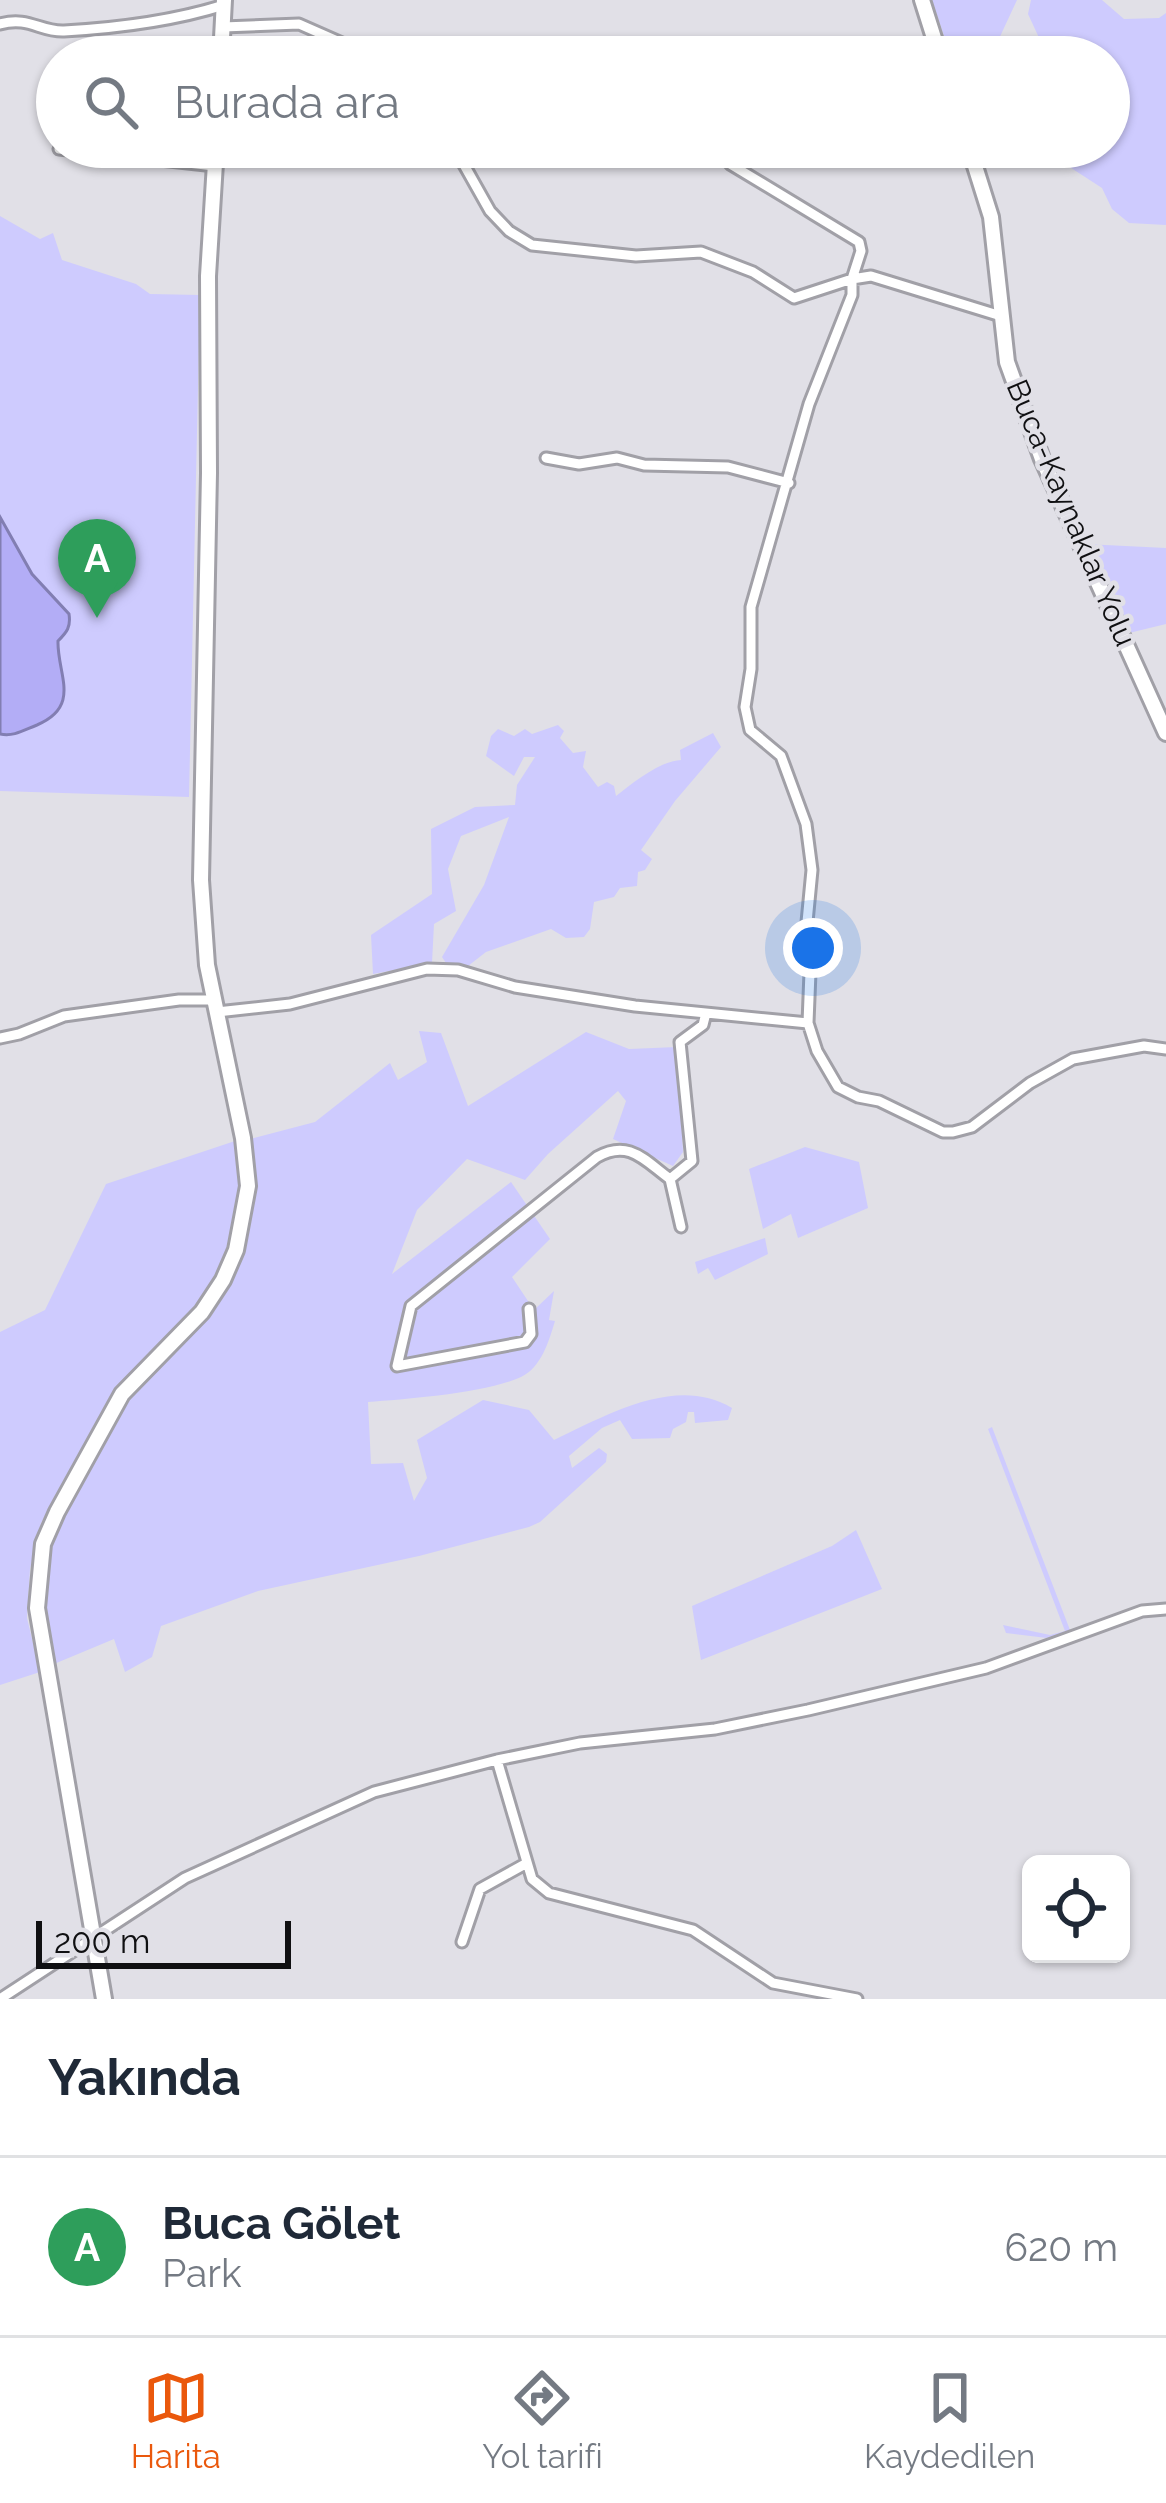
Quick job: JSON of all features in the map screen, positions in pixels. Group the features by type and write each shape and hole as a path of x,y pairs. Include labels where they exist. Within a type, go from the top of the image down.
{"street":[{"path":"922,0 933,36"},
{"path":"0,24 18,20 57,32 182,18 224,3 222,36"},
{"path":"223,27 298,24 326,36"},
{"path":"104,1999 37,1608 43,1544 122,1394 202,1312 223,1280 236,1250 248,1186 243,1138 207,965 202,836 208,290 214,168"},
{"path":"466,168 490,211 532,245 636,256 701,252 753,272 794,298 871,276 1001,316"},
{"path":"737,168 859,242 861,251 852,295 809,404 751,607 751,669 745,707 750,730 781,756 806,824 812,870 806,922 808,1023 817,1051 838,1087 943,1132 972,1126 1072,1059 1144,1046 1166,1048"},
{"name":"Buca-Kaynaklar Yolu","path":"976,168 992,217 1007,362 1042,459 1166,733"},
{"path":"546,458 579,464 617,458 644,465 728,467 789,483"},
{"path":"0,1038 64,1016 290,1004 428,969 458,970 515,987 808,1023"},
{"path":"670,1179 692,1161 680,1042 703,1025 706,1013"},
{"path":"529,1309 532,1334 525,1342 397,1366 411,1306 614,1148 628,1150 670,1179 681,1227"},
{"path":"0,1999 185,1878 374,1792 580,1743 715,1729 808,1710 986,1668 1142,1612 1166,1609"},
{"path":"497,1760 532,1879 549,1893 693,1930 773,1983 857,1999"},
{"path":"462,1942 480,1889 527,1863"},
{"path":"773,1983 778,1999"}],"shaded area":[{"path":"932,0 1017,0 1000,36 944,36"},
{"path":"1031,0 1102,0 1124,19 1159,18 1166,13 1166,225 1129,223 1112,209 1102,188 1071,168 1130,168 1130,36 1038,36 1028,14"},
{"path":"0,216 40,239 53,233 62,260 136,284 150,294 200,295 189,797 0,791"},
{"path":"0,517 32,574 69,614 68,629 58,641 64,688 59,708 37,725 10,735 0,734"},
{"path":"1085,544 1166,548 1166,624 1129,633"},
{"path":"558,725 564,731 560,738 573,753 586,751 583,767 598,787 607,782 614,786 616,796 656,768 681,760 680,750 713,733 721,747 641,850 652,859 638,872 637,886 620,888 614,897 594,902 584,937 566,938 551,929 486,952 468,966 446,963 442,957 484,885 509,817 461,836 448,869 456,911 434,924 432,963 373,974 371,935 432,894 431,829 475,807 515,805 517,785 535,757 524,757 514,776 486,756 491,736 498,729 514,736 525,729 532,734"},
{"path":"419,1031 441,1033 468,1106 586,1032 629,1049 677,1047 683,1152 673,1166 613,1139 626,1101 618,1091 525,1180 467,1159 417,1210 392,1274 511,1182 550,1239 512,1277 534,1310 554,1291 549,1320 555,1321 553,1329 539,1361 528,1373 506,1383 368,1402 371,1464 403,1463 414,1501 427,1478 417,1440 483,1400 529,1410 554,1440 618,1410 665,1397 710,1399 732,1408 728,1420 695,1423 694,1412 688,1412 686,1422 673,1429 670,1438 632,1439 620,1420 602,1428 569,1456 572,1468 599,1448 607,1454 606,1462 529,1527 258,1591 161,1626 152,1657 125,1672 114,1639 54,1664 41,1602 48,1546 127,1398 208,1314 248,1219 255,1177 250,1139 315,1122 390,1063 398,1080 427,1062"},
{"path":"238,1140 241,1182 230,1250 198,1309 117,1390 41,1523 30,1569 27,1618 40,1672 0,1685 0,1332 45,1310 106,1184"},
{"path":"805,1147 859,1162 868,1208 798,1238 791,1214 763,1229 749,1169"},
{"path":"765,1238 768,1254 715,1280 708,1268 698,1274 695,1262"},
{"path":"992,1427 1070,1630 1047,1638 1006,1633 1003,1625 1050,1635 1065,1631 988,1429"},
{"path":"856,1530 882,1589 701,1660 692,1606 832,1546"}],"place":[{"name":"Buca Gölet","path":"97,618"}]}
